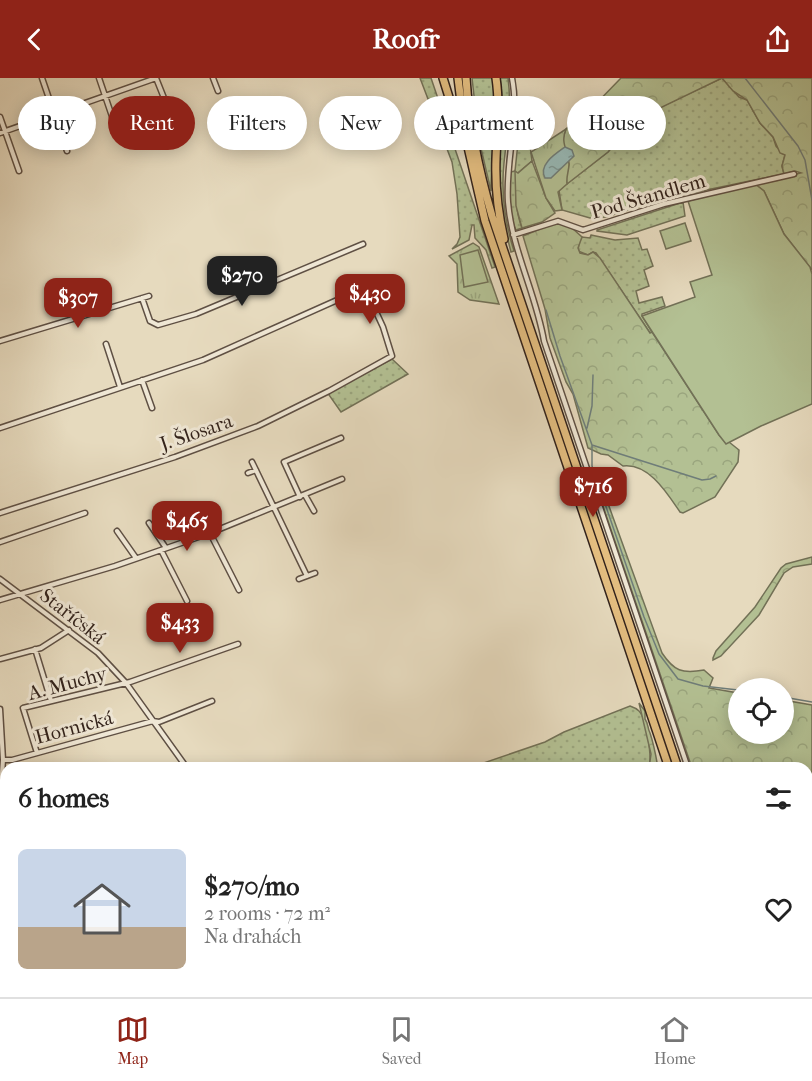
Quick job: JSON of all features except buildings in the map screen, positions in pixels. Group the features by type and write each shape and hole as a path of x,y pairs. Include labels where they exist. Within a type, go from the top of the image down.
{"highway":[{"path":"443,78 485,221 667,762"},
{"path":"459,78 465,134 473,175"},
{"path":"466,78 472,133 480,173 676,762"},
{"path":"496,78 499,107 496,158 497,199 516,285"}],"street":[{"path":"42,78 48,96"},
{"path":"99,78 108,106"},
{"path":"96,100 156,78 163,96"},
{"path":"213,78 218,91"},
{"path":"512,78 513,114 507,186 513,235 541,321 544,341 686,762"},
{"path":"0,117 3,132 19,171"},
{"path":"3,132 18,127"},
{"name":"Pod Štandlem","path":"513,235 558,221 583,230 664,204 794,174"},
{"path":"142,298 150,321 158,325 207,309 363,244"},
{"path":"0,428 203,360 382,280"},
{"name":"J. Šlosara","path":"0,513 175,457 258,426 329,391 392,356 365,288"},
{"path":"0,341 149,296"},
{"path":"106,344 120,387"},
{"path":"142,380 152,408"},
{"path":"314,511 284,462 341,438"},
{"path":"252,462 307,576"},
{"path":"248,473 255,470"},
{"path":"0,600 210,533 342,479"},
{"path":"194,509 210,533 239,590"},
{"path":"0,542 85,513"},
{"path":"149,523 166,548"},
{"path":"117,531 136,558"},
{"path":"160,550 187,601"},
{"path":"299,579 315,573"},
{"name":"Staříčská","path":"0,579 98,653 126,682 181,762"},
{"path":"0,659 35,649 69,630"},
{"name":"A. Muchy","path":"37,753 23,708 126,682 189,663 238,644"},
{"path":"35,649 51,701"},
{"name":"Hornická","path":"3,760 153,721 159,722 212,700"},
{"path":"0,709 3,760"}],"green space":[{"path":"420,78 431,78 437,96 427,96"},
{"path":"472,78 493,78 495,96 474,96"},
{"path":"500,78 508,78 509,96 501,96"},
{"path":"621,78 722,78 666,105 666,96 604,96"},
{"path":"722,78 739,97 747,100 760,123 785,155 782,166 784,174 663,199 606,217 590,218 562,210 559,190 610,150 666,150 666,104"},
{"path":"722,78 812,78 812,270 784,234 764,191 755,184 801,173 795,171 784,174 782,166 785,155 780,153 773,137 760,123 747,100 733,91"},
{"path":"566,129 567,150 610,150 567,184 569,164 562,141"},
{"path":"566,129 564,143 569,164 567,184 558,192 562,210 555,211 546,198 531,152 555,150 555,136"},
{"path":"447,150 455,150 495,267 492,268 486,250 475,238 474,225 472,225 469,240 452,249 460,237 452,162"},
{"path":"481,150 493,150 491,191"},
{"path":"500,150 506,150 503,196 514,251 511,252 499,193"},
{"path":"517,150 531,150 532,161 518,173 516,201 522,228 516,230 510,209 510,172 515,171"},
{"path":"532,161 546,198 555,213 542,222 522,228 516,206 515,171 518,173"},
{"path":"755,184 764,191 784,234 810,267 812,274 812,404 726,444 642,316 695,297 690,282 712,275 688,201"},
{"path":"683,202 685,216 627,235 597,231 597,230"},
{"path":"559,223 572,228 582,237 578,248 580,253 588,255 593,252 600,258 650,333 652,332 719,435 726,443 729,442 739,450 738,462 715,497 683,513 649,474 632,466 623,466 608,455 588,448 573,394 566,382 550,338 545,309 523,236"},
{"path":"685,223 691,241 666,249 660,231"},
{"path":"591,235 615,240 638,238 642,250 647,249 653,266 644,270 649,286 636,291 639,303 662,297 665,306 642,314 652,332 650,333 596,253 588,255 578,251 582,237 590,238"},
{"path":"473,243 479,247 499,304 470,300 458,292 457,264 449,256"},
{"path":"478,250 488,282 464,287 460,255"},
{"path":"392,359 408,374 341,412 329,395 330,392"},
{"path":"597,473 662,653 679,670 690,672 704,670 713,678 709,688 728,691 728,744 794,744 794,702 812,705 812,762 690,762 592,474"},
{"path":"812,557 812,564 793,567 784,573 759,615 721,656 713,660 716,651 755,607 781,568 786,564"},
{"path":"639,703 645,711 645,719 657,762 650,762 651,754"},
{"path":"630,706 636,708 644,722 650,762 487,762 545,742"}],"water":[{"path":"565,147 567,150 572,150 574,156 551,178 545,178 544,169 552,156"}],"waterway":[{"path":"745,78 798,146 805,160 812,200"},
{"path":"546,310 592,445 592,466 659,654 678,679 703,686 728,689"},
{"path":"587,428 592,406 593,375"},
{"path":"592,445 702,480 716,476"},
{"path":"794,699 812,702"}]}
